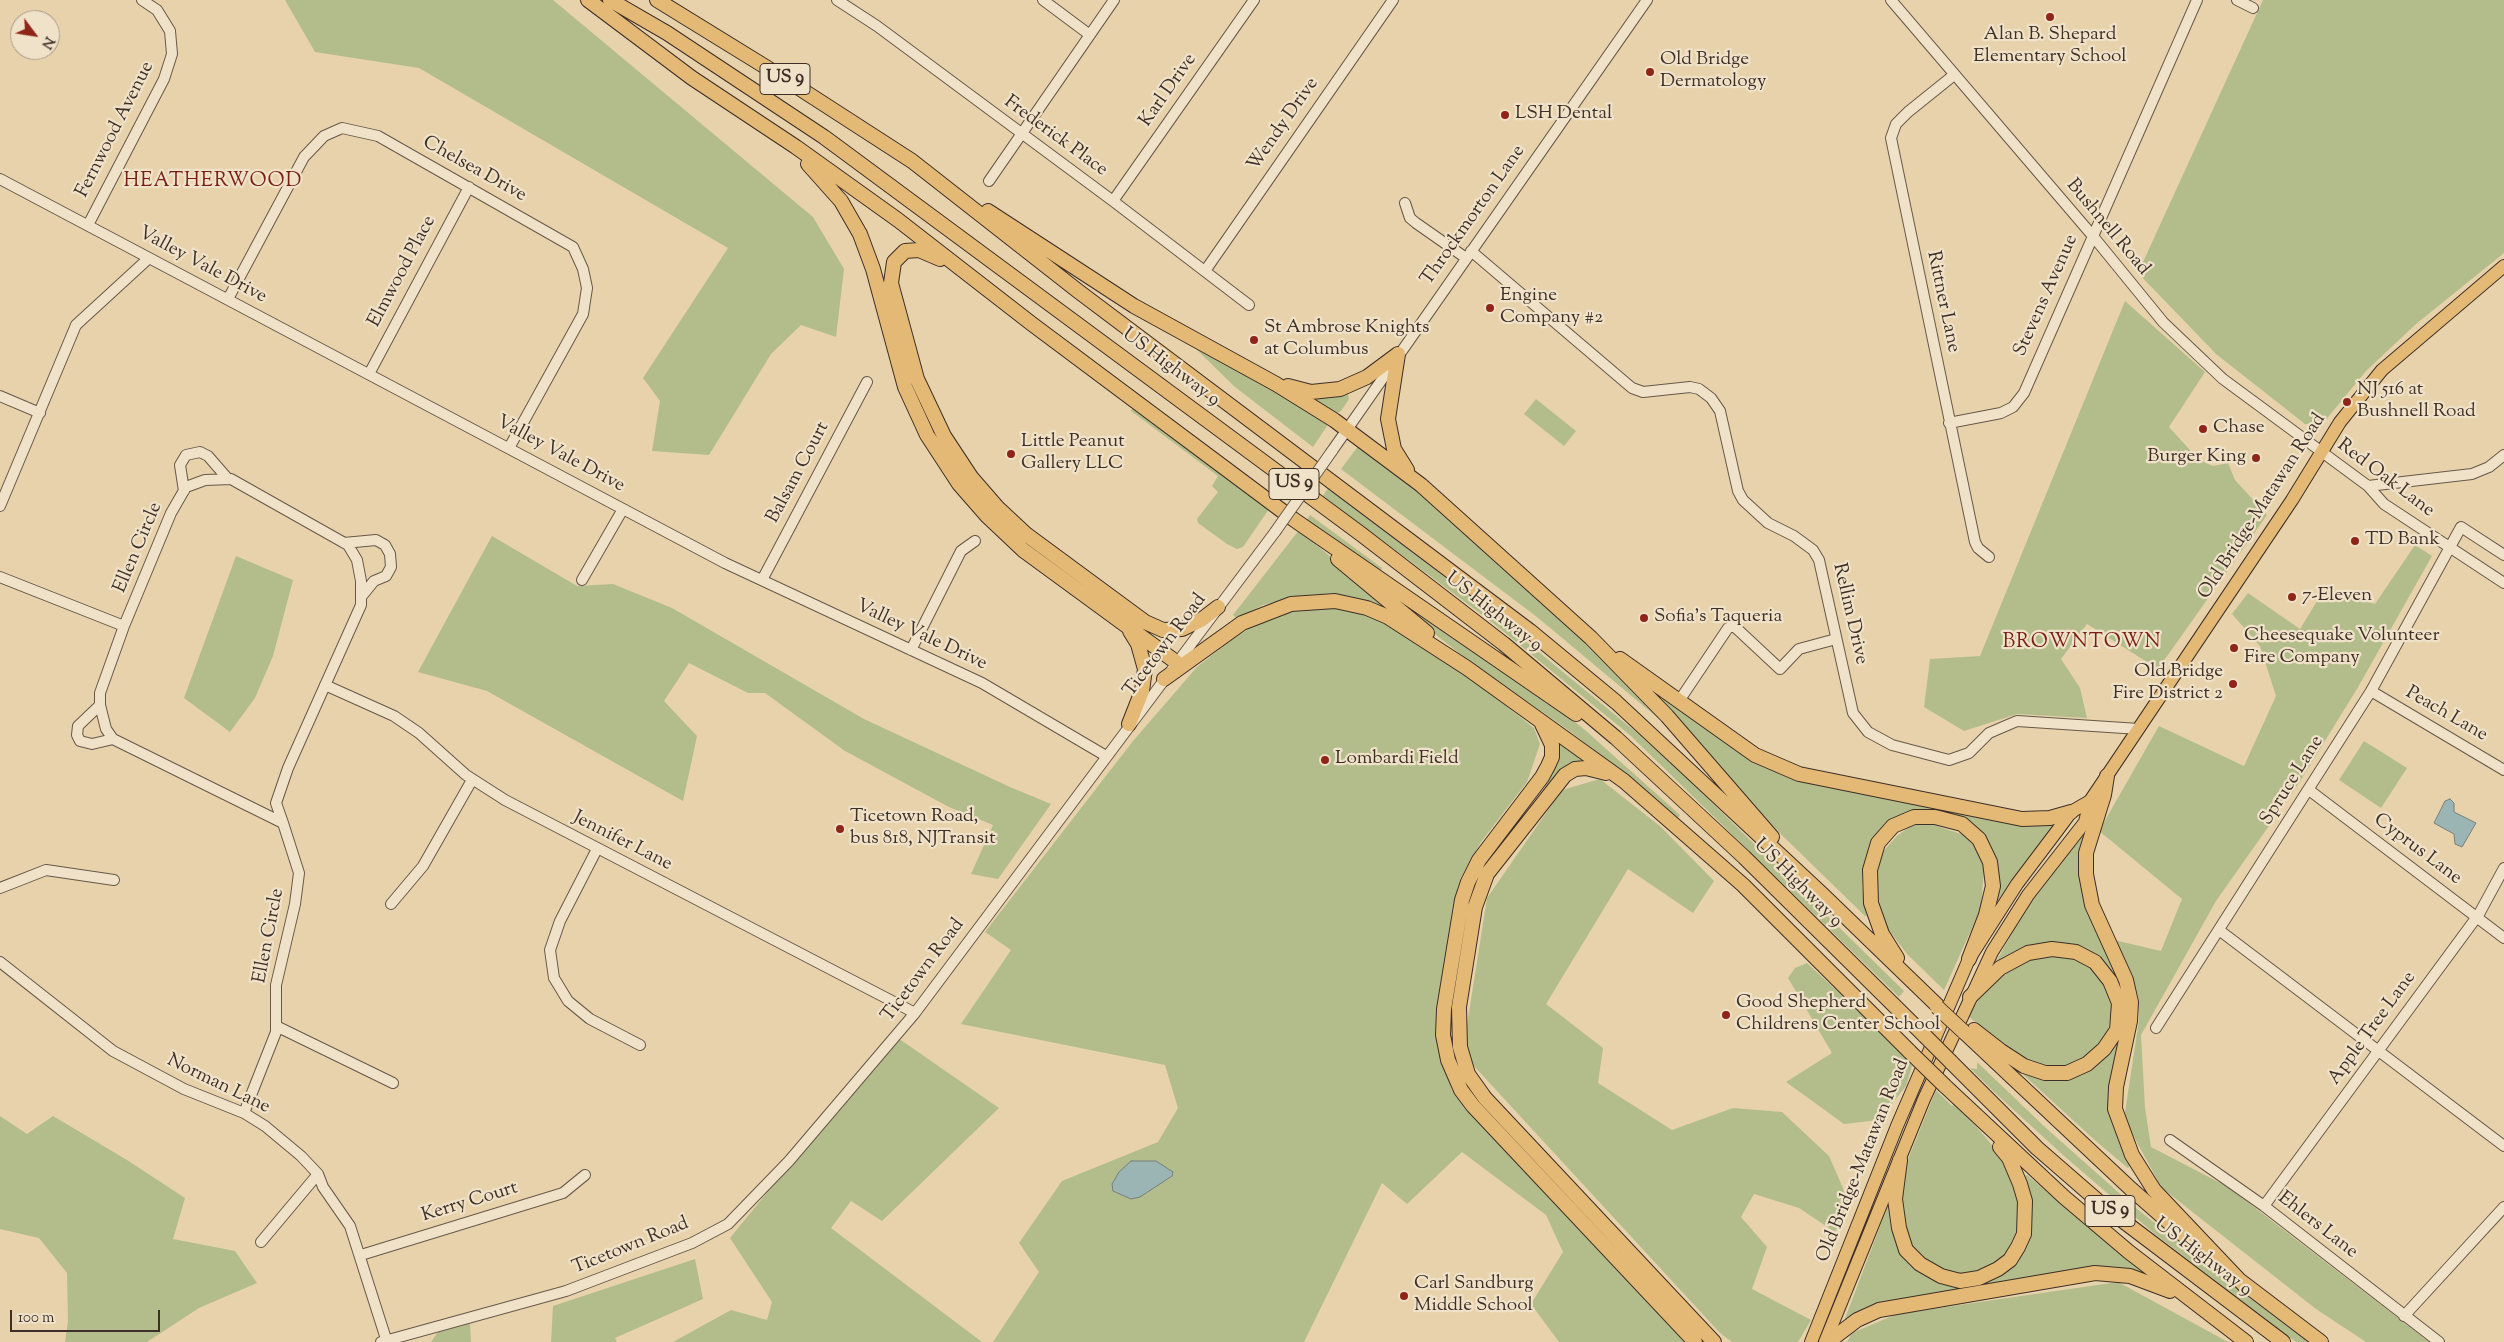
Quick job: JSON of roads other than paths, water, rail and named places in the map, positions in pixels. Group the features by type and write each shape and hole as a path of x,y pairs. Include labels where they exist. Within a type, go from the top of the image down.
{"highway":[{"path":"588,0 738,110 817,172 846,209 860,234 871,264 908,395 927,435 959,484 1009,538 1176,662"},
{"name":"US Highway 9","path":"610,0 667,33 824,137 945,224 1504,644 1616,738 1744,857 2037,1148 2106,1208 2283,1342"},
{"name":"US Highway 9","path":"657,0 782,77 912,162 1086,297 1530,631 1616,702 1821,893 1937,1007 1966,1028 2131,1189 2244,1284 2321,1342"},
{"path":"738,110 796,147 874,203 1293,519 1571,712 1616,738"},
{"path":"912,162 1134,306 1276,384 1347,428 1421,485 1591,638 1667,716 1821,893"},
{"path":"974,278 931,254 911,249 899,255 894,262 891,273 893,294 917,379 944,436 971,477 1027,535 1145,622 1163,630 1175,630 1194,624 1218,607"},
{"path":"1276,384 1311,392 1340,389 1367,377 1398,354"},
{"path":"1398,354 1388,408 1389,429 1394,449 1399,459 1421,485"},
{"path":"1293,519 1468,668"},
{"path":"1164,679 1251,618 1291,604 1312,601 1335,601 1380,613 1468,668 1624,781 1743,886 1976,1117 2064,1197 2193,1302 2246,1342"},
{"path":"1124,625 1138,644 1145,669 1142,691 1129,724"},
{"path":"1591,638 1755,755 1799,774 2022,819 2050,818 2071,812"},
{"path":"1539,719 1552,745 1548,766 1542,778 1479,860 1468,882 1462,900 1444,1008 1443,1035 1448,1060 1461,1090 1473,1106 1695,1342"},
{"path":"1624,781 1593,768 1580,768 1565,775 1490,868 1475,907 1459,1007 1458,1040 1468,1074 1482,1094 1714,1342"},
{"path":"2107,776 2104,795 2091,830 2086,860 2092,905 2126,980 2131,1002 2130,1021 2116,1087 2115,1109 2132,1155 2154,1190 2244,1284"},
{"path":"1907,976 1882,934 1872,903 1870,870 1878,843 1893,826 1914,817 1935,817 1962,824 1979,839 1990,862 1993,886 1986,915 1970,959"},
{"path":"1966,1028 2024,1066 2046,1073 2067,1073 2087,1064 2104,1049 2117,1030 2119,1003 2110,981 2095,962 2076,952 2052,949 2028,953 2000,968 1970,997"},
{"path":"1900,1160 1895,1199 1899,1228 1906,1250 1920,1264 1941,1276 1960,1281 1979,1278 1998,1269 2010,1260 2018,1247 2026,1220 2025,1201 2009,1158 1976,1117"},
{"path":"1827,1342 1858,1320 1879,1310 2095,1273 2130,1276 2156,1284 2193,1302"}],"main road":[{"name":"Old Bridge-Matawan Road","path":"1827,1342 1900,1160 1970,997 1992,952 2028,895 2085,822 2090,801 2292,500 2340,422 2382,370 2504,266"},
{"name":"Old Bridge-Matawan Road","path":"1811,1342 1897,1126 1970,959 2017,884 2071,812 2090,801"}],"street":[{"name":"Fernwood Avenue","path":"88,226 164,79 172,54 170,31 157,10 142,0"},
{"name":"Frederick Place","path":"837,0 876,26 1113,201 1249,305"},
{"path":"1043,0 1090,35"},
{"path":"989,181 1114,0"},
{"name":"Karl Drive","path":"1113,201 1254,0"},
{"name":"Wendy Drive","path":"1205,271 1393,0"},
{"name":"Throckmorton Lane","path":"1347,428 1647,0"},
{"name":"Bushnell Road","path":"1891,0 2092,235 2163,322 2217,373 2321,452"},
{"name":"Stevens Avenue","path":"1949,423 2001,412 2013,407 2024,393 2092,235 2198,0"},
{"path":"2237,0 2253,8"},
{"name":"Rittner Lane","path":"1954,74 1896,124 1891,138 1949,423 1976,542 1978,548 1989,557"},
{"name":"Chelsea Drive","path":"228,300 304,157 324,136 342,128 378,136 573,246 587,288 584,314 509,448"},
{"name":"Valley Vale Drive","path":"0,179 762,580 982,683 1106,756"},
{"name":"Elmwood Place","path":"369,374 469,187"},
{"name":"Rellim Drive","path":"1405,203 1410,218 1416,223 1468,255 1632,388 1643,392 1690,387 1700,389 1711,398 1720,411 1738,491 1743,500 1768,523 1794,536 1813,550 1819,560 1853,713 1868,732 1892,745 1949,760 1970,753 1989,733 2017,720 2139,729"},
{"path":"0,506 76,325 150,258"},
{"name":"Balsam Court","path":"762,580 867,382"},
{"path":"0,396 40,413"},
{"name":"Ticetown Road","path":"385,1342 566,1291 692,1243 728,1224 789,1161 914,1013 1129,724 1275,532 1347,428"},
{"name":"Ellen Circle","path":"184,491 180,464 186,455 200,452 208,456 228,479 344,543 357,560 361,597 361,605 288,768 276,803 299,873 295,904 276,985 276,1032 244,1113"},
{"name":"Red Oak Lane","path":"2321,452 2368,486 2384,504 2504,583"},
{"path":"2368,486 2472,474 2489,467 2504,455"},
{"name":"Ellen Circle","path":"113,739 106,729 100,705 100,693 124,626 171,513 186,487 205,480 228,479"},
{"path":"582,580 624,509"},
{"name":"Spruce Lane","path":"2156,1028 2371,691 2461,527 2504,555"},
{"name":"Ellen Circle","path":"344,543 376,540 385,545 390,554 391,567 386,576 374,581 361,597"},
{"path":"911,650 961,550 975,541"},
{"path":"0,577 124,626"},
{"path":"1679,701 1731,626 1735,627 1780,669 1799,649 1836,639"},
{"name":"Jennifer Lane","path":"325,685 394,716 419,733 472,780 498,796 914,1013"},
{"name":"Peach Lane","path":"2371,691 2504,770"},
{"path":"100,705 78,726 77,735 80,741 92,744 113,739 282,823"},
{"path":"391,904 423,866 472,780"},
{"name":"Cyprus Lane","path":"2309,790 2504,938"},
{"path":"597,849 560,921 550,950 554,978 568,1001 590,1019 640,1045"},
{"name":"Apple Tree Lane","path":"2264,1206 2476,917 2504,868"},
{"path":"0,888 46,870 114,880"},
{"path":"2218,930 2504,1146"},
{"name":"Norman Lane","path":"0,962 113,1051 184,1089 244,1113 286,1142 318,1174 323,1187 350,1226 361,1255 385,1342"},
{"path":"276,1026 393,1083"},
{"name":"Ehlers Lane","path":"2170,1140 2264,1206 2439,1342"},
{"path":"261,1242 318,1174"},
{"name":"Kerry Court","path":"361,1255 563,1193 585,1175"},
{"path":"2404,1316 2504,1207"}],"water":[{"path":"2450,799 2454,803 2454,812 2476,823 2462,847 2455,844 2454,834 2434,823 2445,801"},
{"path":"1131,1161 1156,1161 1173,1172 1172,1176 1140,1197 1131,1199 1113,1191 1112,1184 1119,1172"}],"place":[{"name":"Alan B. Shepard Elementary School","path":"2050,17"},
{"name":"Old Bridge Dermatology","path":"1650,72"},
{"name":"LSH Dental","path":"1505,115"},
{"name":"Engine Company #2","path":"1490,308"},
{"name":"St Ambrose Knights at Columbus","path":"1254,340"},
{"name":"NJ 516 at Bushnell Road","path":"2347,402"},
{"name":"Chase","path":"2203,429"},
{"name":"Little Peanut Gallery LLC","path":"1011,454"},
{"name":"Burger King","path":"2256,458"},
{"name":"TD Bank","path":"2355,541"},
{"name":"7-Eleven","path":"2292,597"},
{"name":"Sofia's Taqueria","path":"1644,618"},
{"name":"Cheesequake Volunteer Fire Company","path":"2234,648"},
{"name":"Old Bridge Fire District 2","path":"2233,684"},
{"name":"Lombardi Field","path":"1325,760"},
{"name":"Ticetown Road, bus 818, NJTransit","path":"840,829"},
{"name":"Good Shepherd Childrens Center School","path":"1726,1015"},
{"name":"Carl Sandburg Middle School","path":"1404,1296"}],"district":[{"name":"HEATHERWOOD","path":"213,183"},
{"name":"BROWNTOWN","path":"2082,644"}]}
